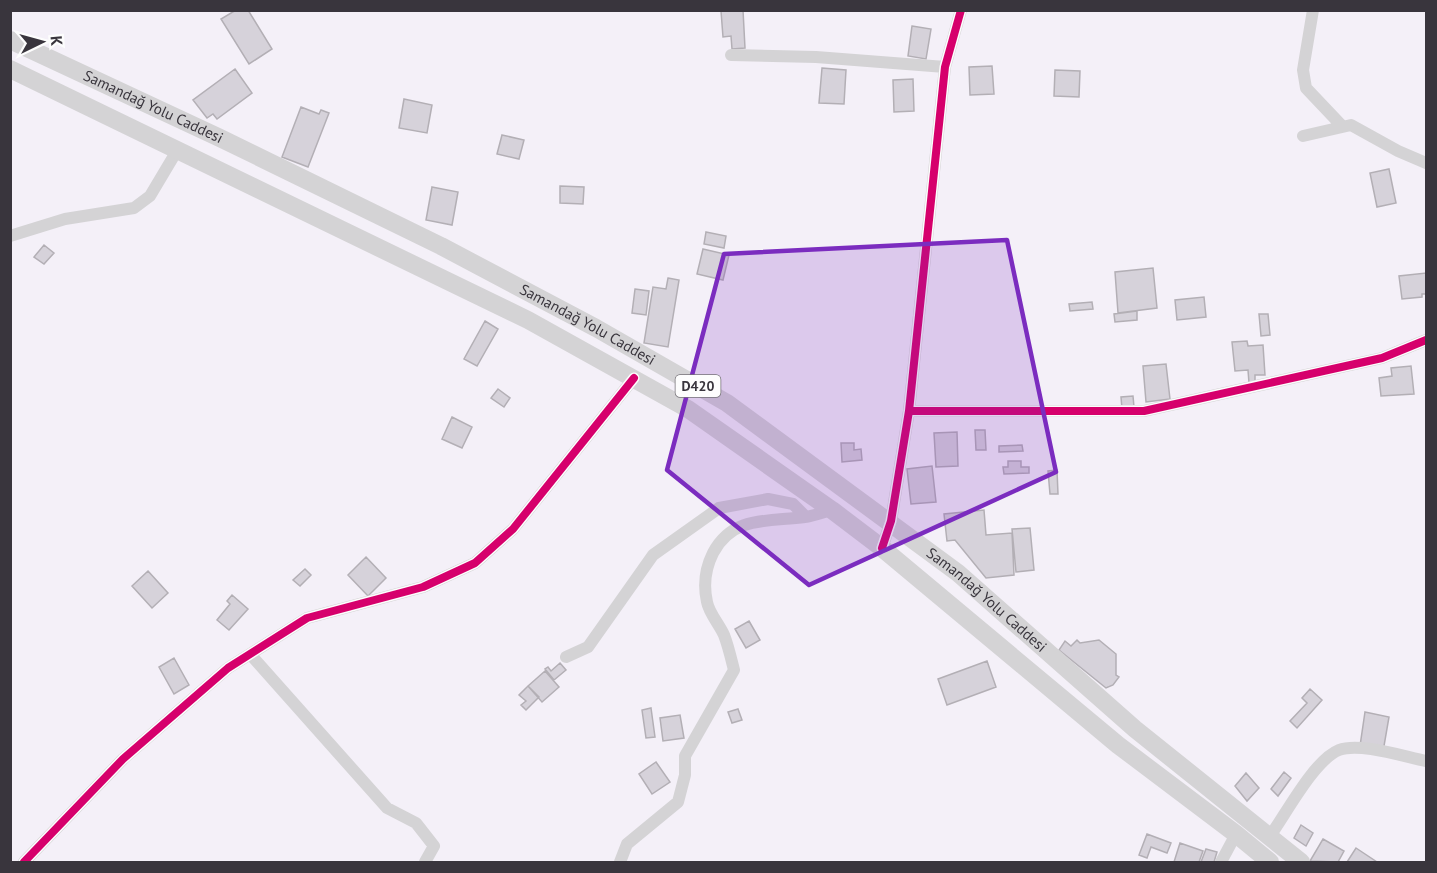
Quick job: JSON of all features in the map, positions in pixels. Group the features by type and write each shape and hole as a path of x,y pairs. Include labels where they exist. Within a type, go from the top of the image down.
{"highway":[{"name":"Samandağ Yolu Caddesi","path":"10,40 220,138 441,246 596,328 727,403 891,521 958,573 1136,729 1301,862"},
{"name":"Samandağ Yolu Caddesi","path":"10,69 528,320 688,409 882,548 1118,745 1270,862"}],"street":[{"path":"882,548 891,521 909,411 945,67 960,10"},
{"path":"1312,10 1303,70 1306,88 1342,126"},
{"path":"731,55 816,57 945,67"},
{"path":"1303,136 1320,134 1351,125 1398,151 1426,163"},
{"path":"10,236 65,219 134,208 150,196 178,149"},
{"path":"909,411 1144,411 1382,358 1426,340"},
{"path":"24,862 123,759 228,668 307,618 423,587 475,563 513,528 634,378"},
{"path":"566,657 588,647 653,555 719,507 768,499 793,504 806,517"},
{"path":"620,862 627,844 678,802 685,776 686,756 734,670 724,636 707,605 704,584 708,565 717,546 728,534 743,524 764,519 806,517 832,510"},
{"path":"250,654 387,808 416,823 434,846 425,862"},
{"path":"1270,836 1319,766 1340,750 1367,749 1426,761"},
{"path":"1221,862 1236,834"}],"highlighted area":[{"path":"1007,240 1056,472 809,585 667,470 724,254"}],"building":[{"path":"236,10 248,10 272,49 249,64 221,19"},
{"path":"743,10 745,48 732,49 731,36 723,37 721,11"},
{"path":"912,26 931,29 926,59 908,56"},
{"path":"992,66 994,94 970,95 969,67"},
{"path":"822,68 846,70 844,104 819,103"},
{"path":"235,69 252,93 217,119 213,114 207,118 193,100"},
{"path":"1055,70 1080,71 1079,97 1054,96"},
{"path":"913,79 914,111 894,112 893,80"},
{"path":"404,99 432,105 427,133 399,128"},
{"path":"301,107 319,114 321,110 329,113 308,167 282,157"},
{"path":"502,135 524,140 519,159 497,154"},
{"path":"1389,169 1396,203 1377,207 1370,173"},
{"path":"560,186 584,187 583,204 560,203"},
{"path":"432,187 458,192 452,225 426,220"},
{"path":"706,232 726,236 724,248 704,244"},
{"path":"44,245 54,253 44,264 34,257"},
{"path":"703,249 729,255 723,280 697,274"},
{"path":"1153,268 1157,308 1118,313 1115,272"},
{"path":"1426,273 1426,294 1422,294 1422,297 1402,299 1399,276"},
{"path":"668,278 679,280 668,347 644,343 653,287 666,289"},
{"path":"635,289 649,291 646,315 632,313"},
{"path":"1204,297 1206,317 1177,320 1175,300"},
{"path":"1092,302 1093,309 1070,311 1069,304"},
{"path":"1137,311 1137,320 1115,322 1114,314"},
{"path":"1259,314 1268,314 1270,335 1261,336"},
{"path":"485,321 498,329 477,366 464,359"},
{"path":"1247,341 1248,346 1263,345 1265,375 1255,375 1255,383 1249,383 1248,370 1235,371 1232,342"},
{"path":"1166,364 1170,399 1146,402 1143,366"},
{"path":"1411,366 1414,394 1381,396 1379,378 1392,376 1391,368"},
{"path":"498,389 510,398 504,407 491,398"},
{"path":"1133,396 1134,407 1122,409 1121,397"},
{"path":"452,417 472,427 462,448 442,439"},
{"path":"975,430 985,430 986,450 976,450"},
{"path":"957,432 958,466 936,467 934,433"},
{"path":"841,443 854,443 854,450 861,449 862,460 842,462"},
{"path":"1022,445 1023,451 999,452 999,446"},
{"path":"1008,461 1021,461 1021,467 1029,467 1029,473 1004,474 1003,467 1008,467"},
{"path":"932,466 936,502 911,504 907,469"},
{"path":"1057,470 1058,494 1050,494 1048,471"},
{"path":"984,510 986,535 1012,533 1014,575 986,578 955,540 947,541 944,514"},
{"path":"1030,528 1034,570 1016,572 1012,529"},
{"path":"366,557 386,578 368,596 348,575"},
{"path":"305,569 311,575 300,586 293,580"},
{"path":"148,571 168,593 152,608 132,586"},
{"path":"232,595 248,609 229,630 217,620 230,604 227,601"},
{"path":"749,621 760,640 746,648 735,629"},
{"path":"1077,640 1080,643 1099,640 1116,654 1116,675 1119,677 1113,685 1106,688 1059,650 1065,641 1071,646"},
{"path":"174,658 189,685 174,694 159,667"},
{"path":"987,661 996,687 947,705 938,679"},
{"path":"560,663 566,670 554,680 545,669 548,667 551,671"},
{"path":"545,671 559,687 542,702 528,686"},
{"path":"528,686 539,697 526,710 521,705 526,701 519,695"},
{"path":"1310,689 1322,700 1297,728 1290,721 1307,703 1302,698"},
{"path":"651,708 655,737 646,738 642,710"},
{"path":"738,709 742,720 732,723 728,712"},
{"path":"1365,712 1389,717 1384,746 1360,746"},
{"path":"680,715 684,738 663,741 660,718"},
{"path":"656,762 670,782 652,794 639,774"},
{"path":"1284,772 1291,778 1278,796 1271,789"},
{"path":"1246,773 1259,788 1247,801 1235,786"},
{"path":"1301,825 1313,833 1306,846 1294,838"},
{"path":"1147,834 1171,843 1167,853 1151,847 1147,858 1139,855"},
{"path":"1323,839 1344,851 1338,862 1310,861"},
{"path":"1180,843 1203,851 1199,862 1174,862"},
{"path":"1356,848 1377,862 1347,862"},
{"path":"1206,849 1217,852 1214,862 1201,862"}],"cycle path":[{"path":"882,548 891,521 909,411 945,67 961,10"},
{"path":"909,411 1144,411 1382,358 1426,340"},
{"path":"24,862 123,759 228,668 307,618 423,587 475,563 513,529 634,378"}]}
